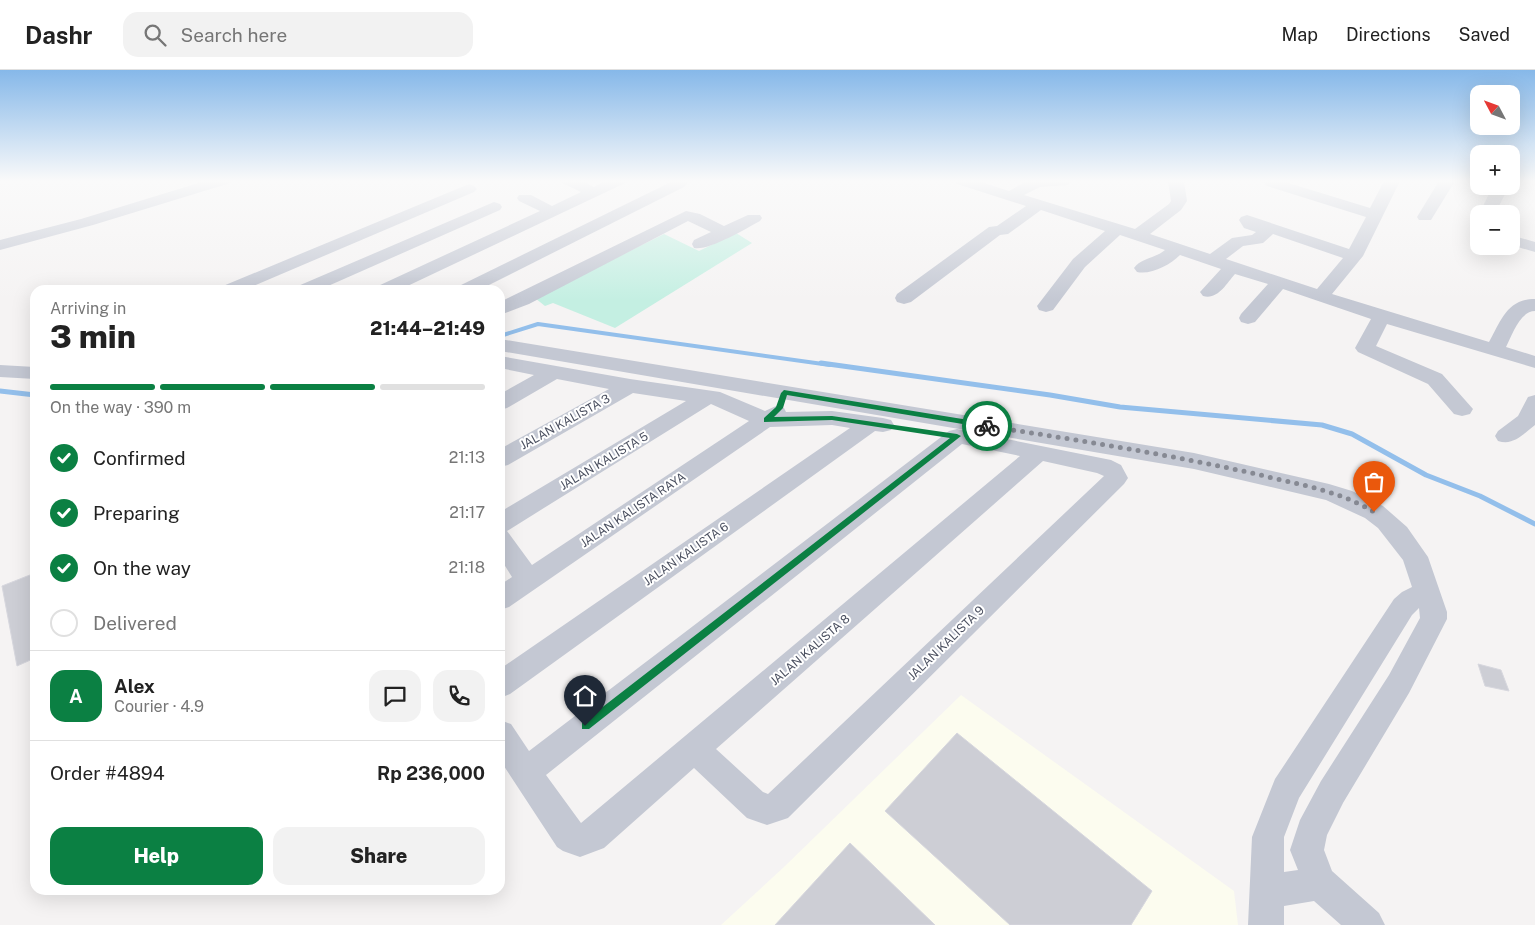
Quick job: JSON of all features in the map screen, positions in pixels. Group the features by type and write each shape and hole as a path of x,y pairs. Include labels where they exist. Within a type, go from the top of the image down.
{"street":[{"path":"0,245 87,221"},
{"path":"241,285 395,221"},
{"path":"318,285 465,221"},
{"path":"395,285 533,221"},
{"path":"475,285 605,221"},
{"path":"505,307 676,221"},
{"path":"703,221 724,233"},
{"path":"700,244 748,221"},
{"path":"904,298 995,231 1002,230 1015,221"},
{"path":"1090,221 1382,316 1535,362"},
{"path":"1137,236 1157,221"},
{"path":"1212,261 1238,242 1257,239 1266,232 1244,221 1354,256"},
{"path":"1321,296 1354,256 1372,221"},
{"path":"1046,306 1079,263 1117,229"},
{"path":"1520,243 1535,247"},
{"path":"1143,268 1167,258 1177,249"},
{"path":"262,259 300,285"},
{"path":"1209,292 1231,268"},
{"path":"1248,318 1279,283"},
{"path":"1494,350 1516,312 1525,305 1535,305"},
{"path":"1382,316 1366,348 1435,379 1462,409"},
{"path":"505,346 1194,460 1329,492 1361,505 1388,522 1415,557 1434,612 1433,619 1398,684 1332,792 1312,832 1307,850 1320,883 1367,925"},
{"path":"505,363 630,386 708,397 729,402 767,420 832,418 957,436 1038,452"},
{"path":"0,371 30,364"},
{"path":"505,400 554,372"},
{"name":"JALAN KALISTA 3","path":"505,456 630,386"},
{"path":"767,420 779,408 776,391"},
{"name":"JALAN KALISTA 5","path":"505,521 708,397"},
{"path":"1506,436 1523,424 1529,417 1535,402"},
{"name":"JALAN KALISTA RAYA","path":"505,596 767,420"},
{"name":"JALAN KALISTA 6","path":"505,681 872,423"},
{"path":"505,741 526,772 957,436"},
{"name":"JALAN KALISTA 9","path":"695,749 752,804 761,809 769,810 777,807 1116,478 1113,471 1102,466 1038,452"},
{"name":"JALAN KALISTA 8","path":"526,772 568,835 578,840 584,840 592,836 1038,452"},
{"path":"505,546 528,580"},
{"path":"1266,925 1268,838 1286,790 1402,607 1408,600 1417,595 1428,593"},
{"path":"1266,892 1320,883"}],"shaded area":[{"path":"961,695 1234,891 1238,925 721,925 784,867"}],"green space":[{"path":"736,233 752,243 615,328 553,303 545,306 535,298 664,234 699,251"}],"building":[{"path":"30,575 30,660 17,666 2,586"},
{"path":"1478,664 1501,670 1509,691 1485,686"},
{"path":"957,733 1152,891 1131,925 1010,925 885,811"},
{"path":"850,843 935,925 775,925"}],"waterway":[{"path":"505,334 538,324 830,365"},
{"path":"821,363 1050,395 1120,407 1322,425 1352,434 1426,475 1480,496 1535,524"},
{"path":"0,391 30,394"}],"way so far":[{"path":"987,426 1194,460 1329,492 1344,497 1374,512"}],"route":[{"path":"585,726 957,436 832,418 767,420 779,408 784,393 987,426"}]}
